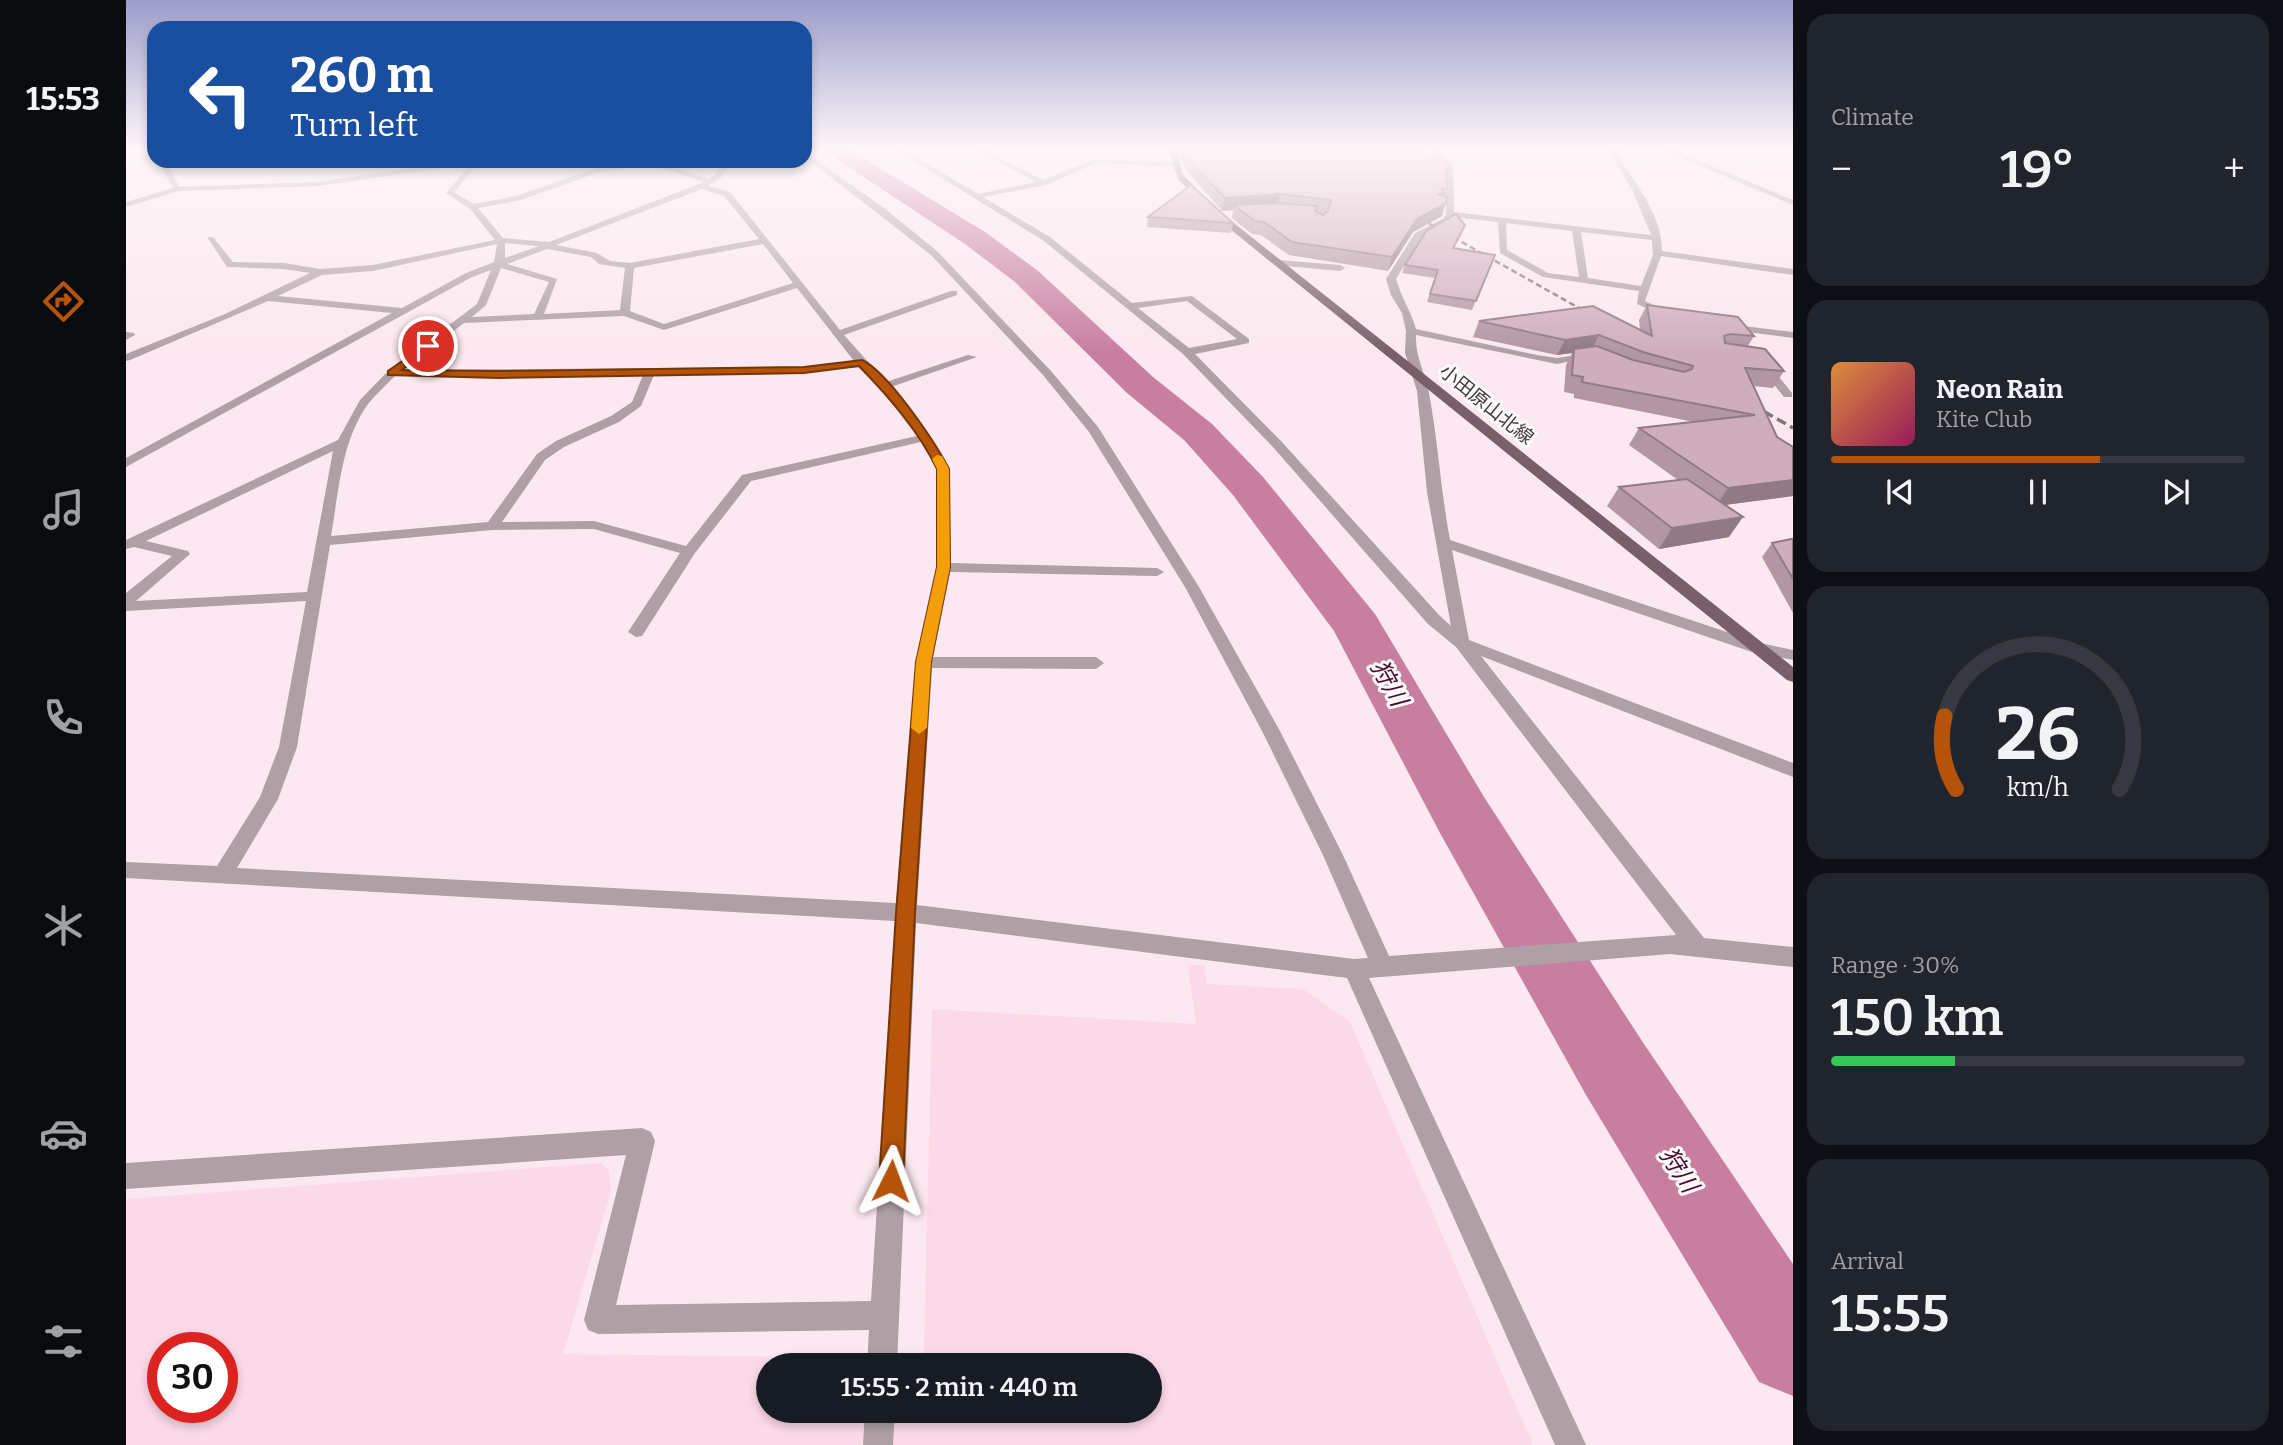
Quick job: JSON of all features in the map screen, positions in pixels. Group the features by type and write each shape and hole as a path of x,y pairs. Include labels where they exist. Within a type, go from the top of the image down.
{"main road":[{"name":"小田原山北線","path":"1221,217 1793,676"}],"street":[{"path":"221,877 269,799 288,747 343,442 364,402 392,373 481,305 502,255 500,241 481,217"},
{"path":"126,463 469,275 621,217"},
{"path":"746,217 925,438 943,469 944,567 924,662 906,913 882,1353"},
{"path":"890,217 934,253 1048,373 1094,430 1140,499 1271,731 1332,853 1383,967"},
{"path":"1012,217 1047,239 1186,352 1276,443 1434,620 1462,643 1698,947"},
{"path":"1448,217 1418,235 1391,279 1396,296 1407,313 1411,331 1410,353 1423,391 1434,492 1462,643"},
{"path":"1480,217 1658,238"},
{"path":"1649,217 1658,238 1658,253 1640,302 1678,320"},
{"path":"1502,220 1503,251 1546,275 1644,289"},
{"path":"1576,228 1584,280"},
{"path":"210,239 230,265 284,266 320,272 373,268 500,241 516,240 548,245 594,255 601,262 630,266 765,241"},
{"path":"1658,253 1793,272"},
{"path":"1279,263 1340,268"},
{"path":"498,264 554,281 537,318"},
{"path":"625,313 630,266"},
{"path":"126,358 269,298 320,272"},
{"path":"463,320 625,313 664,327 799,284"},
{"path":"838,334 954,293"},
{"path":"269,298 403,311"},
{"path":"1132,306 1189,298 1245,341 1186,352"},
{"path":"1719,326 1793,335"},
{"path":"1733,327 1742,338"},
{"path":"1411,331 1537,358 1557,361 1590,356 1600,360"},
{"path":"126,349 143,350"},
{"path":"1748,353 1759,359 1788,395"},
{"path":"884,386 972,357"},
{"path":"392,373 804,370 862,363"},
{"path":"492,526 541,457 561,444 615,419 637,404 650,372"},
{"path":"636,632 689,551 747,478 925,438"},
{"path":"130,544 343,442"},
{"path":"324,541 492,526 594,525 689,551"},
{"path":"1444,543 1758,648 1793,655"},
{"path":"126,603 183,554 130,544"},
{"path":"944,567 1157,572"},
{"path":"126,603 314,596"},
{"path":"1462,643 1793,770"},
{"path":"924,662 1096,663"},
{"path":"126,870 906,913 1354,968 1670,944 1791,958"},
{"path":"1354,968 1571,1445"},
{"path":"126,1176 642,1141 598,1321 884,1315"},
{"path":"878,1445 879,1423"}],"shaded area":[{"path":"1188,965 1204,965 1207,984 1303,989 1350,1022 1533,1445 126,1445 126,1199 601,1163 609,1171 611,1191 563,1354 756,1356 756,1423 1162,1423 1162,1353 924,1353 932,1009 1196,1024"}],"building":[{"path":"1154,217 1227,217 1233,223"},
{"path":"1250,217 1420,217 1392,257 1292,242 1264,222"},
{"path":"1450,217 1459,217 1465,225 1453,248 1495,255 1476,301 1430,294 1438,270 1405,265 1426,231"},
{"path":"1647,305 1738,317 1754,336 1730,334 1724,336 1725,343 1765,349 1784,371 1745,368 1777,437 1793,447 1793,480 1728,488 1639,428 1755,415 1582,382 1583,377 1572,375 1574,349 1597,346 1633,360 1684,372 1693,366 1643,352 1599,335 1565,340 1479,321 1593,306 1652,336"},
{"path":"1687,479 1743,517 1672,528 1619,487"},
{"path":"1793,539 1793,579 1772,543"}],"waterway":[{"name":"狩川","path":"942,217 1026,276 1140,385 1198,432 1248,486 1357,626 1462,815 1614,1068 1793,1348"}],"railway":[{"path":"1418,217 1595,317"},
{"path":"1751,404 1793,428"}],"slow traffic":[{"path":"919,728 924,662 944,567 943,469 937,459"}],"route":[{"path":"428,346 392,373 804,370 862,363 884,386 936,456 943,469 944,567 924,662 891,1181"}]}
